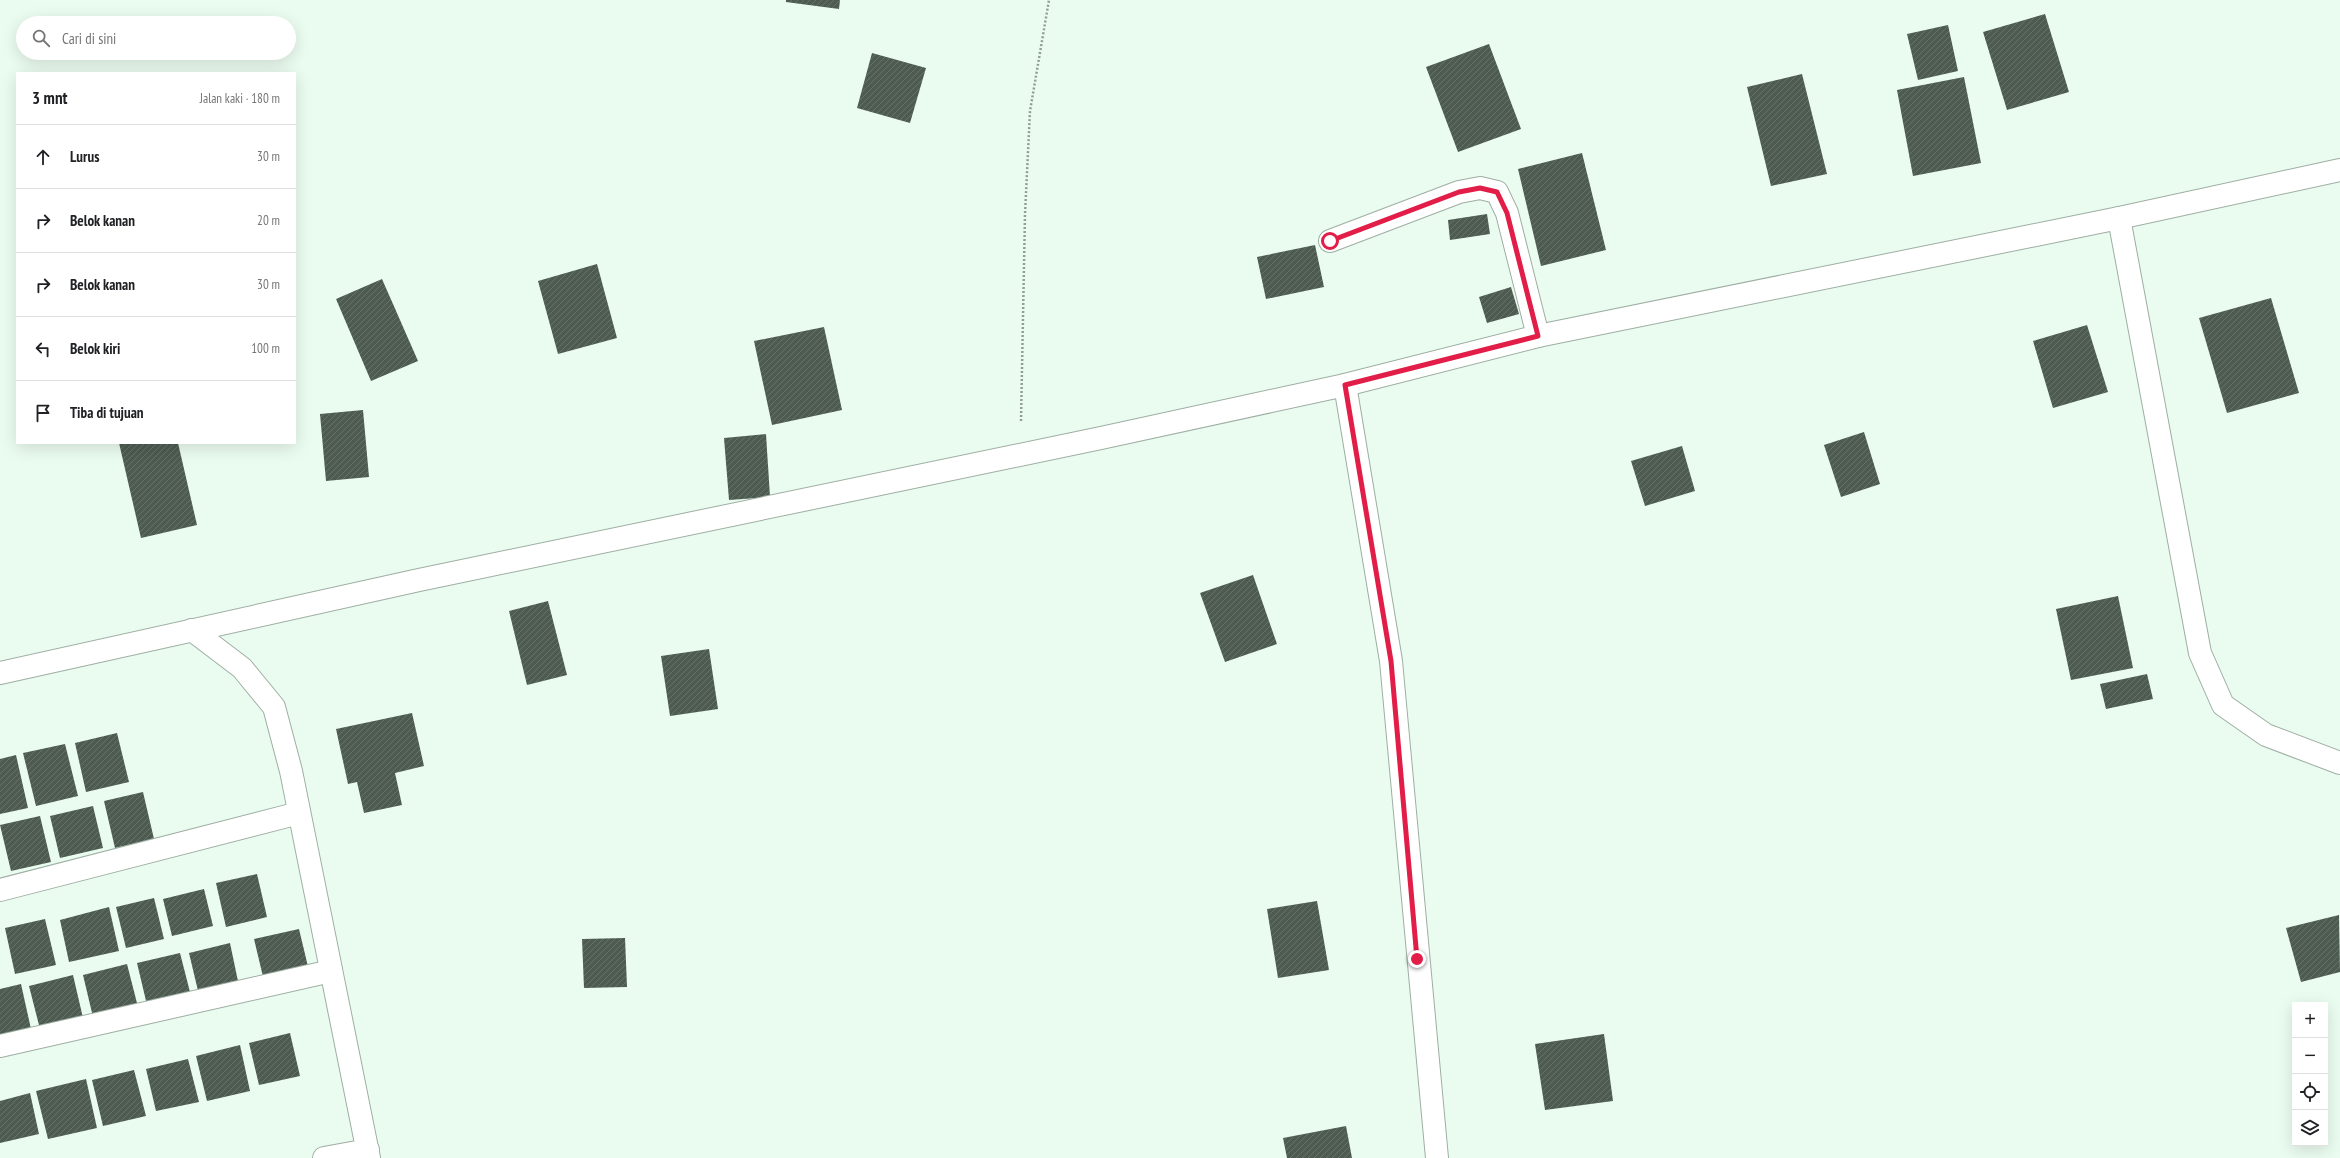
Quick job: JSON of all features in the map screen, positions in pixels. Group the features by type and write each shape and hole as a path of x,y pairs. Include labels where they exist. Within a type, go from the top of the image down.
{"street":[{"path":"0,673 435,577 1021,455 1345,385 1538,336 2120,218 2340,170"},
{"path":"1330,241 1459,192 1480,188 1497,192 1507,213 1538,336"},
{"path":"2120,218 2200,653 2223,705 2266,735 2340,763"},
{"path":"1345,385 1391,661 1437,1158"},
{"path":"192,630 242,668 274,707 299,814 368,1154 324,1158"},
{"path":"0,890 299,814"},
{"path":"0,1046 332,971"}],"path":[{"path":"1021,455 1025,214 1030,111 1049,0"}],"building":[{"path":"786,0 840,0 839,9 786,2"},
{"path":"2045,14 2069,92 2007,110 1983,32"},
{"path":"1948,25 1958,71 1918,80 1907,34"},
{"path":"1489,44 1521,129 1458,152 1426,67"},
{"path":"872,53 926,68 910,123 857,108"},
{"path":"1802,74 1827,174 1771,186 1747,87"},
{"path":"1964,77 1981,163 1913,176 1897,90"},
{"path":"1582,153 1606,250 1541,266 1518,169"},
{"path":"1487,214 1490,234 1450,240 1448,220"},
{"path":"1315,245 1324,287 1266,299 1257,257"},
{"path":"597,264 617,338 558,354 538,281"},
{"path":"382,279 418,361 371,381 336,299"},
{"path":"1511,287 1519,314 1487,323 1479,297"},
{"path":"2271,298 2299,393 2227,413 2199,318"},
{"path":"2087,325 2108,392 2053,408 2033,341"},
{"path":"824,327 842,410 772,425 754,341"},
{"path":"363,410 369,477 326,481 320,414"},
{"path":"1864,432 1880,484 1841,497 1824,445"},
{"path":"766,434 770,497 729,500 724,438"},
{"path":"119,444 178,444 197,525 141,538"},
{"path":"1682,446 1695,491 1645,506 1631,461"},
{"path":"1253,575 1277,644 1225,662 1200,593"},
{"path":"2118,596 2133,668 2071,680 2056,609"},
{"path":"548,601 567,675 527,685 509,611"},
{"path":"709,649 718,709 670,716 661,656"},
{"path":"2147,674 2153,699 2106,709 2100,684"},
{"path":"412,713 424,766 395,773 402,805 364,813 357,782 348,784 336,729"},
{"path":"117,733 129,782 86,792 75,743"},
{"path":"65,744 78,796 36,806 23,753"},
{"path":"16,755 28,808 0,814 0,759"},
{"path":"143,792 154,839 115,848 104,801"},
{"path":"93,806 103,848 60,858 50,816"},
{"path":"40,816 51,862 11,871 0,825"},
{"path":"257,874 267,917 226,927 216,883"},
{"path":"204,889 213,926 172,936 163,899"},
{"path":"154,898 164,939 126,948 116,907"},
{"path":"1317,901 1329,970 1278,978 1267,909"},
{"path":"109,907 119,951 69,962 60,920"},
{"path":"2339,915 2340,972 2301,982 2286,928"},
{"path":"45,919 56,965 15,974 5,928"},
{"path":"299,929 310,975 265,985 254,939"},
{"path":"625,938 627,987 584,988 582,939"},
{"path":"230,943 239,986 199,995 189,953"},
{"path":"180,953 191,996 147,1005 137,963"},
{"path":"127,964 138,1007 93,1017 83,975"},
{"path":"73,975 83,1018 40,1029 29,986"},
{"path":"21,984 31,1029 0,1036 0,989"},
{"path":"290,1033 300,1076 259,1085 249,1043"},
{"path":"1604,1034 1613,1101 1545,1110 1535,1044"},
{"path":"240,1045 250,1091 207,1101 196,1056"},
{"path":"188,1059 199,1102 156,1111 146,1069"},
{"path":"134,1070 146,1116 103,1126 92,1080"},
{"path":"86,1079 97,1128 48,1139 36,1091"},
{"path":"30,1093 39,1134 0,1143 0,1101"},
{"path":"1346,1126 1352,1158 1287,1158 1283,1138"}],"route":[{"path":"1330,241 1459,192 1480,188 1497,192 1507,213 1538,336 1345,385 1391,661 1417,959"}]}
